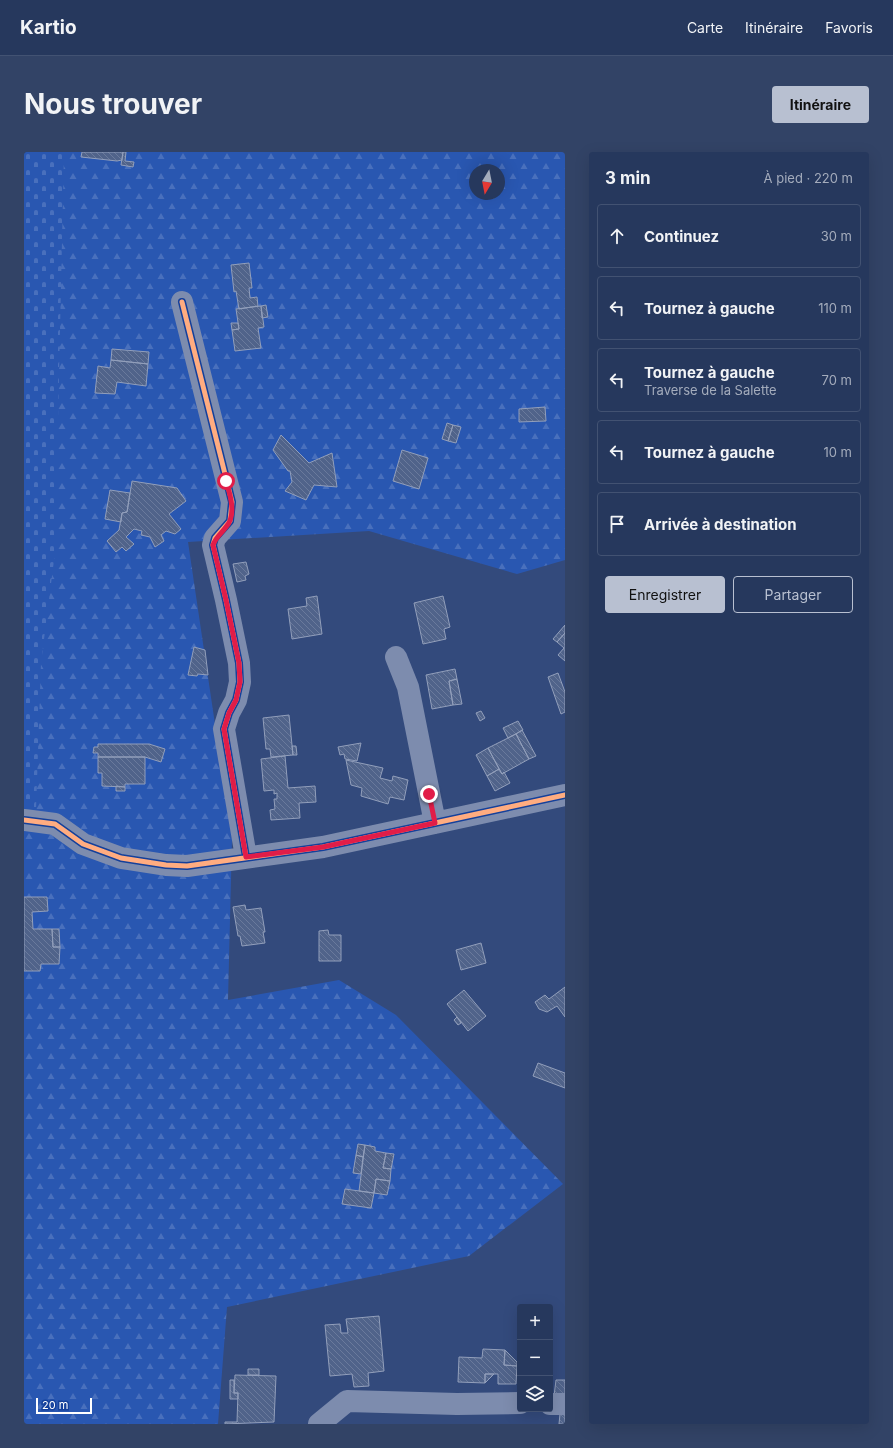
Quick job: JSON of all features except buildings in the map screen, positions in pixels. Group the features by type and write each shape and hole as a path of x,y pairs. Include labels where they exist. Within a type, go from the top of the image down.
{"street":[{"path":"182,302 232,502 230,521 215,538 213,545 239,663 240,682 236,700 229,713 224,729 246,857"},
{"path":"396,656 408,687 435,823"},
{"path":"24,820 55,824 83,844 121,858 166,865 187,866 323,847 565,795"},
{"path":"319,1424 347,1401 457,1404 517,1403"},
{"path":"553,1404 565,1404"}],"green space":[{"path":"24,152 565,152 565,560 517,574 369,531 188,542 232,839 228,1000 339,980 396,1015 563,1184 469,1256 227,1307 218,1424 24,1424"},
{"path":"24,152 64,152 55,552 41,663 36,810 24,812"}],"cycle path":[{"path":"182,302 232,502 230,521 215,538 213,545 239,663 240,682 236,700 229,713 224,729 246,857"},
{"path":"24,820 55,824 83,844 121,858 166,865 187,866 323,847 565,795"}],"route":[{"path":"226,481 232,502 230,521 226,528 215,538 213,545 239,663 240,682 236,700 229,713 224,729 246,857 323,847 435,823 429,794"}]}
